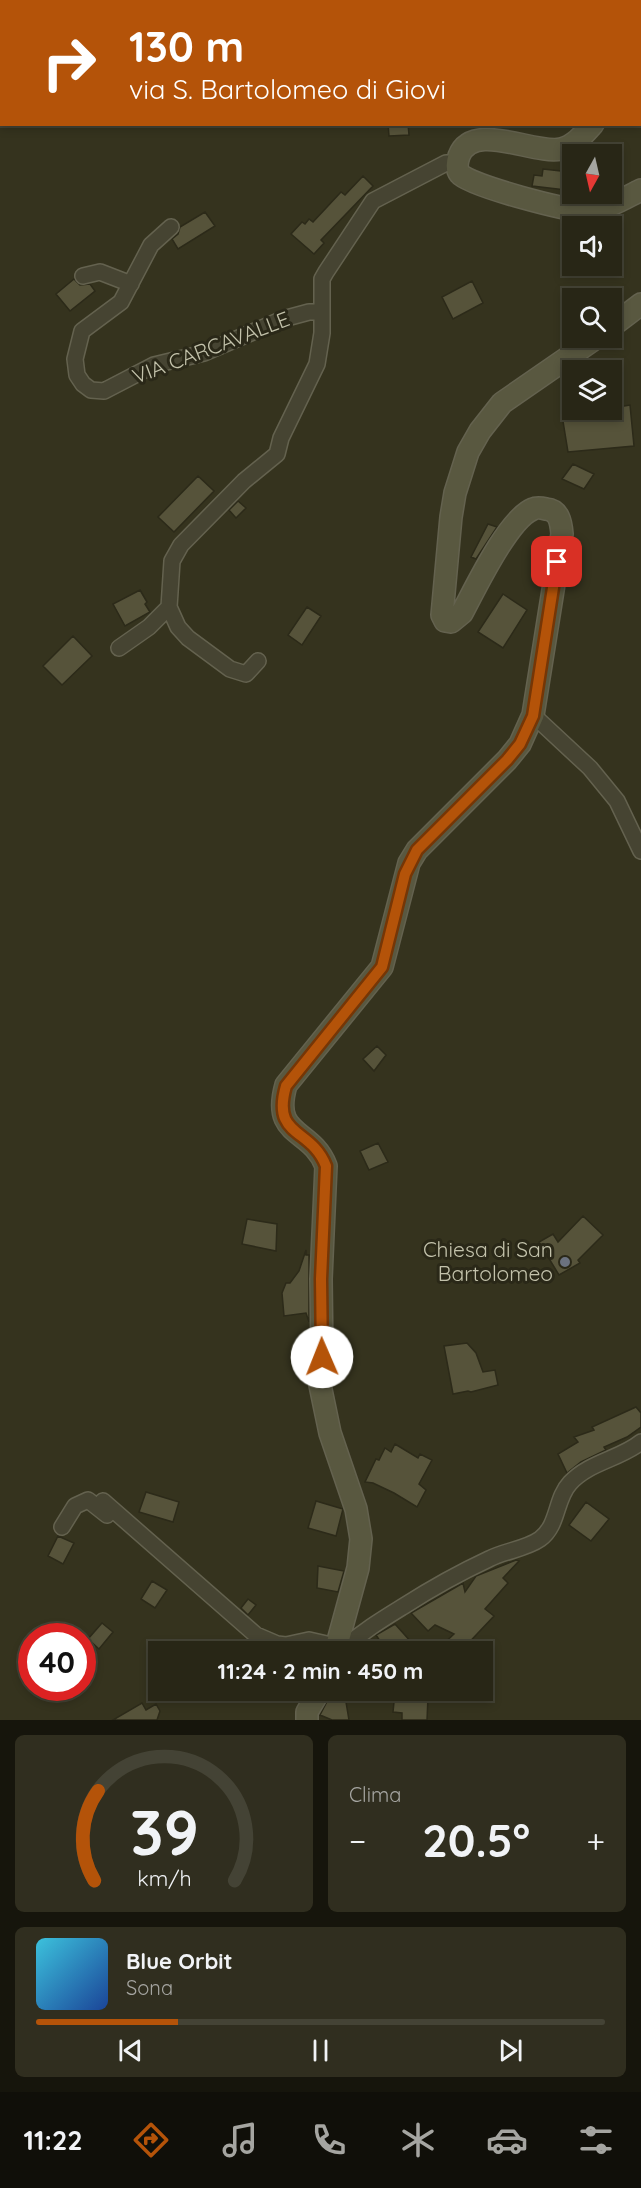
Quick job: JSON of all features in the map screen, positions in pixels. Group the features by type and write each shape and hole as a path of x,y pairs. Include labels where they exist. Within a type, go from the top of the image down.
{"street":[{"path":"591,126 579,139 561,149 508,141 471,142 462,150 457,163 460,174 472,182 583,211 604,208 641,190"},
{"name":"VIA CARCAVALLE","path":"169,607 172,561 182,545 244,481 277,454 281,438 317,364 322,333 322,279 373,201 446,163 457,163"},
{"name":"VIA CARCAVALLE","path":"171,227 151,245 121,302 82,331 75,359 77,375 91,390 104,391 154,365 204,352 283,319 309,312 322,312"},
{"path":"83,276 100,272 131,284"},
{"path":"622,318 641,304"},
{"path":"341,1641 358,1568 361,1539 356,1509 330,1433 320,1385 321,1279 326,1166 314,1145 283,1118 283,1098 286,1086 382,967 405,874 413,856 507,760 520,744 533,716 562,534 558,514 551,509 533,509 525,514 507,534 462,613 452,622 445,621 442,615 451,518 455,493 468,452 491,415 502,403 582,348"},
{"path":"119,648 148,627 169,607 178,627 230,669 246,674 258,661"},
{"path":"533,716 597,776 617,801 641,851"},
{"path":"350,1641 362,1631 447,1579 501,1553 540,1539 555,1520 563,1494 570,1483 585,1470 641,1442"},
{"path":"62,1527 75,1506 88,1500 251,1641"},
{"path":"103,1502 256,1635 270,1641"},
{"path":"304,1641 322,1641"},
{"path":"307,1720 307,1712 314,1701"}],"building":[{"path":"388,126 408,126 409,135 389,136"},
{"path":"543,169 562,171 562,190 532,186 534,175 542,176"},
{"path":"363,176 373,186 321,240 324,243 314,254 291,234 302,222 305,224 309,219 313,222 341,192 345,195"},
{"path":"205,212 215,226 178,249 172,239 178,234 180,227"},
{"path":"74,279 80,285 90,284 95,291 70,311 56,294"},
{"path":"472,281 483,303 453,319 442,297"},
{"path":"630,405 634,446 568,452 563,420 622,420 622,406"},
{"path":"573,464 594,474 584,489 562,479"},
{"path":"198,476 214,491 174,532 158,517"},
{"path":"238,501 246,508 236,518 229,510"},
{"path":"488,524 497,527 476,559 471,557"},
{"path":"140,590 150,612 125,626 113,604"},
{"path":"503,594 527,610 503,648 478,632"},
{"path":"307,607 321,616 302,645 288,635"},
{"path":"73,636 92,656 62,685 43,666"},
{"path":"377,1046 386,1055 374,1071 363,1059"},
{"path":"378,1143 388,1162 369,1170 360,1151"},
{"path":"583,1216 603,1235 578,1260 580,1263 559,1275 539,1242 553,1234 558,1242"},
{"path":"247,1219 277,1224 276,1251 242,1244"},
{"path":"306,1250 306,1255 309,1255 309,1322 306,1313 284,1316 282,1293 286,1283 290,1283 299,1271"},
{"path":"467,1343 476,1353 483,1372 495,1370 498,1385 453,1394 444,1346"},
{"path":"636,1407 641,1413 641,1427 627,1437 604,1447 606,1450 581,1462 567,1473 558,1454 578,1442 574,1437 594,1430 592,1427"},
{"path":"395,1444 418,1458 420,1454 432,1460 419,1484 426,1490 417,1507 394,1493 373,1483 365,1482 376,1459 379,1460 385,1448 391,1452"},
{"path":"146,1492 179,1502 173,1522 139,1512"},
{"path":"316,1501 343,1509 336,1536 308,1528"},
{"path":"586,1502 609,1519 591,1541 569,1525"},
{"path":"58,1536 74,1543 63,1564 48,1556"},
{"path":"516,1560 519,1561 503,1578 508,1583 485,1609 494,1616 470,1641 447,1641 454,1634 435,1625 428,1631 411,1613 463,1583 465,1592 476,1576"},
{"path":"318,1566 344,1571 338,1592 317,1588"},
{"path":"152,1581 167,1590 155,1608 141,1599"},
{"path":"248,1599 256,1605 248,1615 241,1608"},
{"path":"102,1623 113,1632 99,1649 96,1646 96,1630"},
{"path":"395,1624 410,1641 380,1641 376,1635"},
{"path":"327,1701 346,1701 349,1720 332,1720 320,1715"},
{"path":"394,1701 428,1701 427,1720 402,1720 402,1713 393,1712"},
{"path":"142,1703 146,1710 156,1704 160,1711 157,1720 113,1720"}],"place":[{"name":"Chiesa di San Bartolomeo","path":"565,1262"}],"route":[{"path":"322,1357 321,1279 326,1166 314,1145 283,1118 283,1098 286,1086 382,967 405,874 417,850 507,760 528,730 533,716 557,562"}]}
